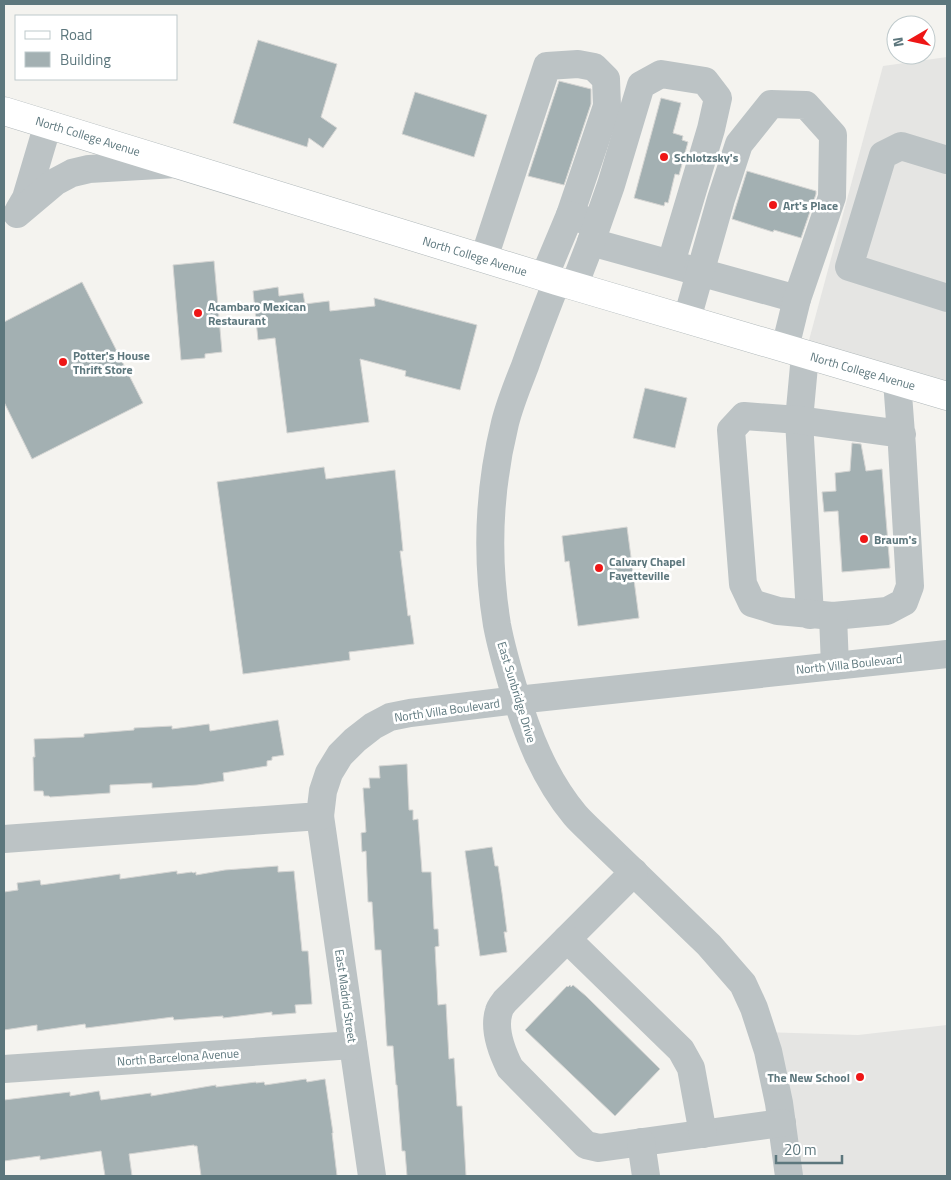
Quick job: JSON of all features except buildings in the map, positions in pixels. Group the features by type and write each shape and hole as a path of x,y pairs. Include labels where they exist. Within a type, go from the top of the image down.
{"main road":[{"name":"North College Avenue","path":"4,111 558,281 947,396"}],"street":[{"path":"484,258 547,66 578,64 594,67 606,79 608,106 570,216 558,281"},
{"path":"558,281 594,233 611,185 641,85 660,74 705,81 718,98 671,263"},
{"path":"687,319 721,199 739,144 771,104 806,105 834,135 832,197 797,299 795,351 800,420 831,615 835,666"},
{"path":"10,221 26,198 48,124"},
{"path":"947,160 901,146 883,155 849,268 947,298"},
{"path":"10,221 55,182 72,173 90,169 178,164"},
{"path":"570,216 594,233 671,263 797,299"},
{"name":"East Sunbridge Drive","path":"558,281 516,388 505,422 494,479 490,517 492,571 497,625 505,660 528,734 557,791 594,834 709,945 743,984 754,1008 768,1051 779,1103 789,1176"},
{"path":"897,381 902,440 910,586 904,602 887,611 831,615 778,611 752,603 744,584 731,430 744,416 800,420 902,440"},
{"name":"North Villa Boulevard","path":"320,816 323,791 328,773 340,755 373,726 390,717 517,700 947,654"},
{"path":"4,839 320,816"},
{"name":"East Madrid Street","path":"320,816 372,1176"},
{"path":"634,872 505,1001 499,1010 497,1021 500,1042 510,1068 586,1145 598,1148 782,1123"},
{"path":"567,939 681,1050 688,1060 703,1134"},
{"name":"North Barcelona Avenue","path":"4,1069 353,1045"},
{"path":"641,1142 646,1176"}],"shaded area":[{"path":"947,57 947,396 805,355 883,66 936,65 936,59"},
{"name":"The New School","path":"947,1025 947,1176 789,1176 762,1032 858,1035"}],"place":[{"name":"Schlotzsky's","path":"664,157"},
{"name":"Art's Place","path":"773,205"},
{"name":"Acambaro Mexican Restaurant","path":"198,313"},
{"name":"Potter's House Thrift Store","path":"63,362"},
{"name":"Braum's","path":"864,539"},
{"name":"Calvary Chapel Fayetteville","path":"599,568"},
{"name":"The New School","path":"860,1077"}]}
